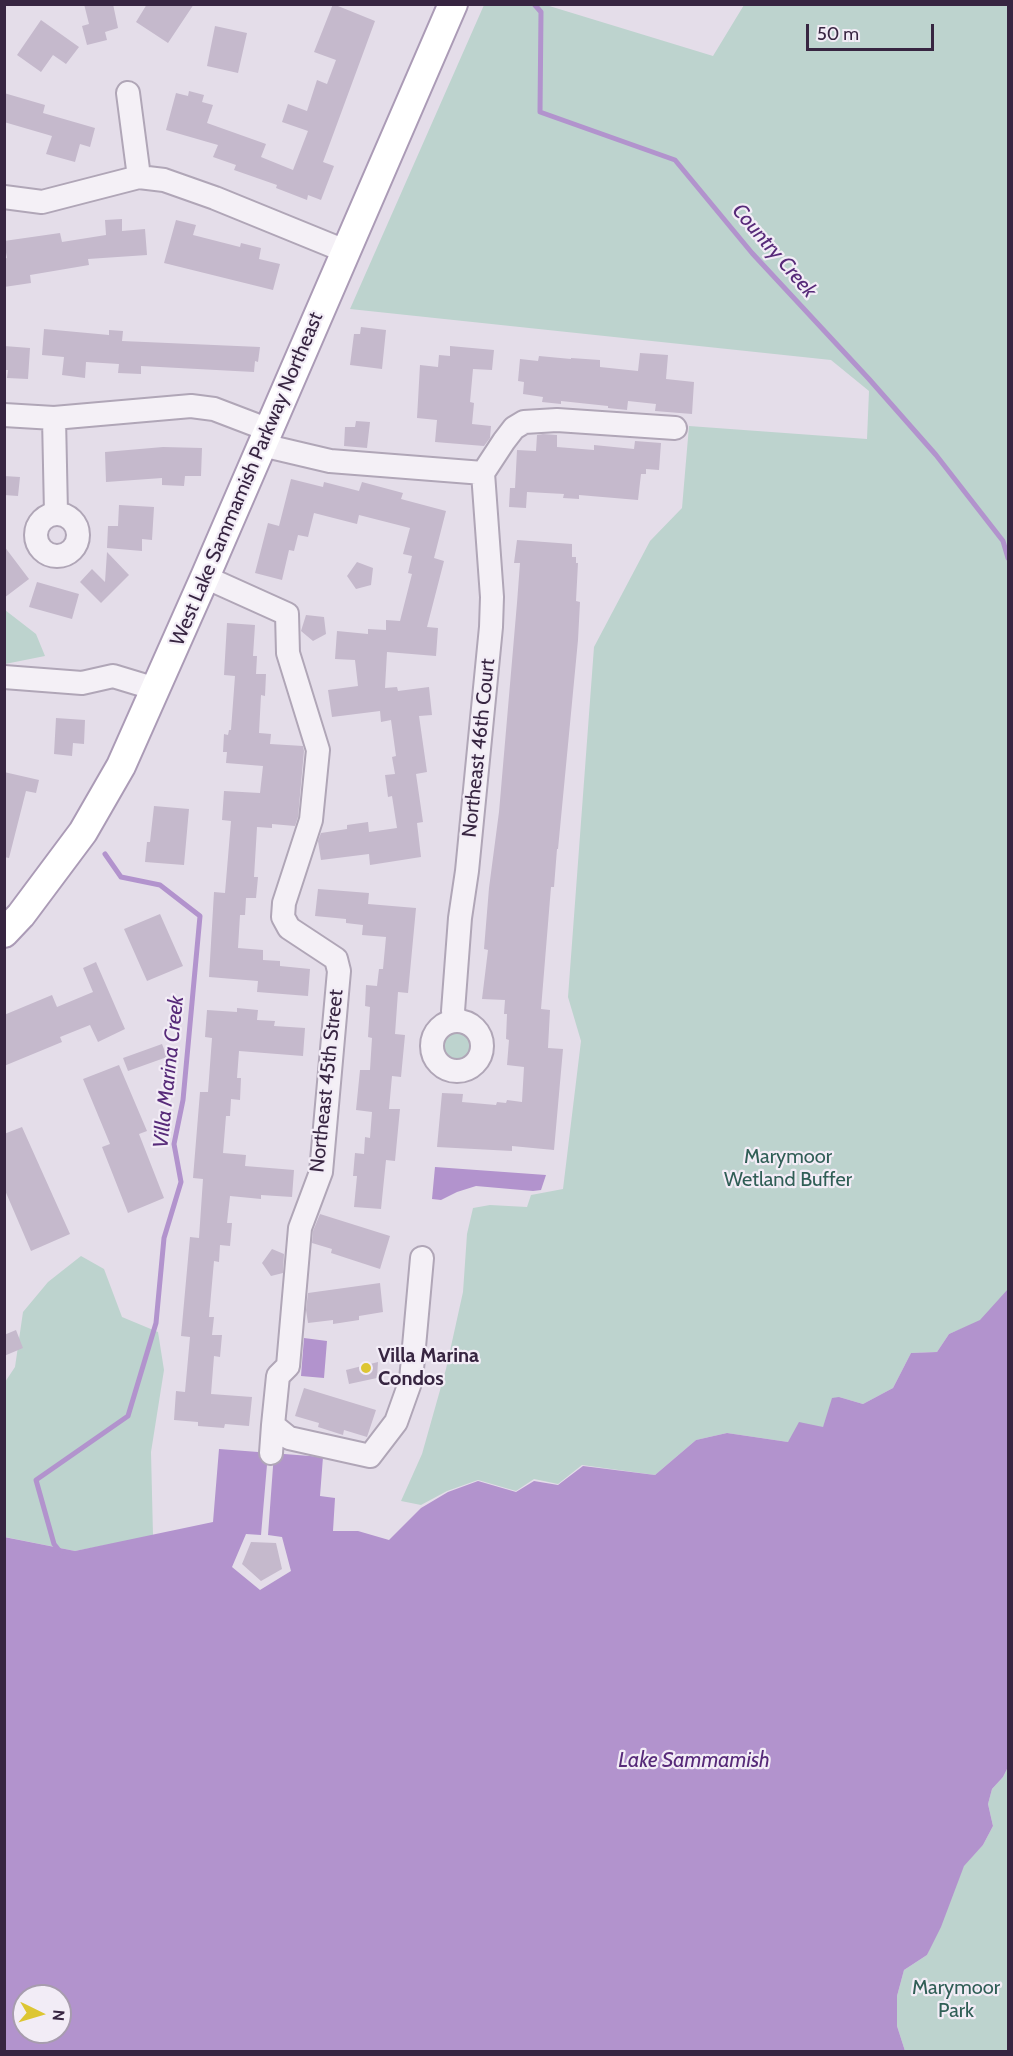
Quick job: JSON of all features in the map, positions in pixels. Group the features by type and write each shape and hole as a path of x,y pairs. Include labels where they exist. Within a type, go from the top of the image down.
{"main road":[{"name":"West Lake Sammamish Parkway Northeast","path":"4,933 21,915 83,832 121,766 453,4"}],"street":[{"path":"128,93 138,177"},
{"path":"4,197 42,202 138,177 164,180 205,194 345,251"},
{"path":"4,415 54,418 191,406 214,409 265,437 330,461 483,473 514,428 524,422 557,420 675,428"},
{"path":"54,418 56,513"},
{"name":"Northeast 46th Court","path":"456,1022 453,1011 460,918 467,871 491,627 492,597 483,473"},
{"name":"Northeast 45th Street","path":"205,577 287,614 288,653 318,750 311,820 284,903 283,917 289,928 336,959 339,971 321,1172 300,1228 288,1366 278,1376 273,1425"},
{"path":"4,677 82,683 113,676 156,689"},
{"path":"273,1425 290,1438 370,1456 396,1422 411,1380 422,1258"},
{"path":"271,1453 273,1425"}],"green space":[{"name":"Marymoor Wetland Buffer","path":"484,5 546,5 713,56 744,5 1008,5 1008,1350 980,1321 949,1334 937,1352 911,1353 893,1388 863,1404 839,1397 823,1427 788,1442 727,1433 696,1440 655,1475 582,1465 558,1484 534,1479 516,1491 478,1480 447,1491 421,1505 401,1501 422,1454 446,1369 463,1292 467,1234 473,1208 490,1205 527,1207 531,1195 563,1189 581,1041 568,997 594,647 650,541 682,508 689,426 867,439 869,391 831,360 350,309"},
{"path":"5,610 36,634 45,656 5,664"},
{"path":"457,1033 467,1036 470,1046 467,1056 457,1059 447,1056 444,1046 447,1036"},
{"path":"81,1256 104,1269 122,1317 158,1332 164,1370 151,1452 153,1536 75,1551 5,1537 5,1382 15,1367 23,1312 48,1282"},
{"name":"Marymoor Park","path":"1008,1767 1008,2051 905,2051 897,2026 897,1996 904,1970 927,1955 964,1865 983,1845 993,1826 988,1804 992,1789 1003,1777"}],"water":[{"path":"435,1167 546,1175 541,1190 476,1186 441,1200 432,1199"},
{"name":"Lake Sammamish","path":"1008,1289 1008,1767 1003,1777 992,1789 988,1804 993,1826 983,1845 964,1866 941,1927 927,1955 904,1970 897,1996 897,2026 905,2051 5,2051 4,1537 75,1551 213,1522 219,1449 323,1457 320,1496 335,1498 333,1531 358,1531 389,1540 421,1508 448,1492 478,1481 516,1492 534,1481 558,1485 583,1466 655,1475 696,1440 727,1433 788,1442 799,1422 823,1427 832,1398 839,1397 863,1404 893,1388 911,1353 937,1352 949,1334 980,1320"},
{"path":"304,1338 327,1341 324,1378 301,1376"}],"pier":[{"path":"268,1453 274,1453 268,1535 282,1537 291,1571 260,1590 232,1567 246,1534 261,1535"}],"building":[{"path":"84,4 113,4 118,28 105,32 107,40 87,45 82,26 89,24"},
{"path":"147,4 194,4 168,43 136,22"},
{"path":"333,4 375,21 323,162 334,166 321,200 308,195 307,200 276,188 277,185 234,170 236,165 213,157 218,145 166,130 176,93 188,96 189,91 204,95 202,102 213,105 207,123 266,144 261,157 293,170 308,131 282,122 288,104 307,111 317,80 327,84 336,60 314,52"},
{"path":"41,20 79,47 66,64 53,55 41,72 17,55"},
{"path":"215,26 247,33 238,73 207,66"},
{"path":"4,93 45,105 43,113 95,128 90,147 80,144 75,162 46,154 52,136 4,122"},
{"path":"122,219 122,231 145,229 147,255 88,259 89,265 30,275 31,283 4,287 4,259 7,258 4,241 60,233 62,242 106,235 105,220"},
{"path":"176,220 196,225 193,235 240,247 241,243 261,248 259,259 280,264 273,290 164,263"},
{"path":"361,327 386,330 382,369 350,365 354,334 360,334"},
{"path":"44,329 109,335 109,330 123,331 122,341 260,347 254,372 141,366 141,374 118,373 119,364 86,362 85,378 62,375 64,357 42,355"},
{"path":"4,346 30,348 28,379 7,378 8,370 4,370"},
{"path":"450,346 494,350 492,370 473,369 470,402 474,403 472,424 491,426 490,438 484,446 435,442 437,420 417,418 420,365 438,367 439,355 450,356"},
{"path":"640,353 668,355 666,379 694,382 692,414 655,411 656,404 628,401 627,410 561,401 561,404 542,402 543,397 523,394 524,382 518,381 520,359 538,361 539,356 600,360 600,367 638,371"},
{"path":"356,421 370,422 367,448 344,446 345,427 355,427"},
{"path":"537,435 557,435 557,447 594,450 594,445 634,449 635,441 661,443 659,470 646,469 646,474 641,474 638,500 579,495 579,499 563,498 564,494 527,492 526,508 509,507 510,488 515,488 517,450 536,451"},
{"path":"163,447 202,448 201,476 185,476 184,486 162,485 162,478 106,482 105,452"},
{"path":"4,476 20,477 18,496 4,495"},
{"path":"291,479 323,487 324,482 359,491 362,482 403,493 401,499 446,511 434,558 444,561 427,627 438,628 436,656 387,652 385,688 397,687 398,691 429,687 432,715 419,716 427,772 416,774 423,822 417,823 421,857 370,865 369,854 321,860 318,841 321,833 347,829 347,825 368,822 369,832 397,828 392,796 388,797 385,775 395,774 392,757 396,756 391,720 381,722 380,711 332,717 328,690 358,686 355,660 335,659 337,631 368,634 368,629 386,630 386,620 400,621 412,574 408,573 412,556 403,554 410,528 359,515 357,524 314,513 308,537 298,535 294,551 289,550 282,580 255,573 268,523 279,526"},
{"path":"119,505 154,507 152,540 142,539 142,551 107,548 108,526 118,526"},
{"path":"517,540 572,544 572,557 576,557 576,563 578,563 576,601 580,602 578,640 554,887 551,887 541,1009 550,1010 548,1048 563,1049 554,1150 512,1146 512,1151 437,1147 442,1093 463,1094 462,1102 496,1105 497,1102 506,1103 507,1100 522,1102 524,1067 507,1065 509,1040 506,1039 505,1000 482,999 488,950 484,949 489,888 499,812 517,603 520,563 514,563"},
{"path":"4,546 29,579 4,598"},
{"path":"107,552 129,575 101,603 80,582 92,569 105,582"},
{"path":"357,562 373,568 371,585 356,589 347,576"},
{"path":"37,582 79,594 72,619 29,607"},
{"path":"306,615 324,617 326,634 313,641 301,631"},
{"path":"227,623 255,625 253,656 257,656 256,674 266,674 265,696 261,695 259,733 271,734 270,744 303,746 304,751 298,817 295,826 272,824 272,828 257,827 254,877 258,877 256,898 246,898 245,915 240,915 238,948 263,950 263,960 280,961 280,966 310,969 308,996 257,992 258,981 209,977 214,892 225,893 231,821 222,820 224,791 260,793 263,766 226,763 227,752 223,752 224,734 228,735 231,730 235,676 224,675"},
{"path":"56,718 85,720 84,744 73,743 72,756 54,754"},
{"path":"4,772 39,780 36,793 26,791 9,858 4,857"},
{"path":"154,806 189,809 184,865 145,862"},
{"path":"318,889 369,893 368,904 416,908 408,993 398,992 395,1034 405,1035 401,1077 392,1076 389,1109 400,1109 395,1161 386,1160 381,1209 354,1207 357,1176 353,1176 355,1153 364,1154 365,1137 370,1138 372,1112 356,1110 360,1070 370,1070 372,1038 368,1037 370,1007 365,1006 366,985 377,986 379,969 383,969 386,937 362,935 363,925 346,923 346,919 315,916"},
{"path":"160,914 183,966 147,981 124,929"},
{"path":"96,962 125,1029 98,1042 90,1025 60,1037 62,1042 4,1066 4,1015 52,995 57,1007 93,992 83,968"},
{"path":"237,1008 258,1010 257,1020 275,1021 274,1026 305,1028 303,1056 239,1051 237,1078 241,1078 240,1100 231,1099 230,1116 226,1116 223,1153 246,1155 245,1166 294,1170 292,1197 261,1195 261,1199 230,1196 227,1223 232,1223 230,1246 220,1245 219,1262 214,1261 209,1317 214,1317 212,1335 222,1335 220,1357 214,1356 211,1394 252,1397 249,1426 225,1424 224,1428 198,1426 198,1422 174,1420 176,1391 185,1392 190,1337 181,1336 190,1237 199,1238 203,1179 193,1178 200,1092 208,1092 212,1038 205,1037 207,1010 237,1012"},
{"path":"162,1044 167,1057 128,1071 123,1058"},
{"path":"119,1065 147,1131 139,1134 164,1198 128,1213 102,1147 110,1144 83,1079"},
{"path":"22,1127 70,1234 31,1251 4,1188 4,1134"},
{"path":"320,1214 390,1236 380,1269 331,1253 332,1249 312,1243 313,1231"},
{"path":"272,1249 284,1254 283,1273 271,1276 262,1263"},
{"path":"380,1283 383,1312 359,1316 359,1320 333,1324 333,1320 308,1323 306,1310 308,1293"},
{"path":"16,1330 23,1348 4,1356 4,1335"},
{"name":"Villa Marina Condos","path":"378,1362 377,1378 349,1384 346,1370"},
{"path":"304,1388 376,1410 367,1437 344,1430 343,1435 318,1427 319,1423 295,1416"},
{"path":"251,1542 276,1543 282,1569 261,1581 242,1564"}],"waterway":[{"name":"Country Creek","path":"534,4 541,12 540,112 675,160 752,253 936,455 1003,541 1008,558"},
{"name":"Villa Marina Creek","path":"61,1553 54,1544 36,1480 128,1416 156,1323 164,1238 181,1182 174,1144 183,1100 200,916 160,885 121,877 105,854"}],"place":[{"name":"Villa Marina Condos","path":"366,1368"}]}
